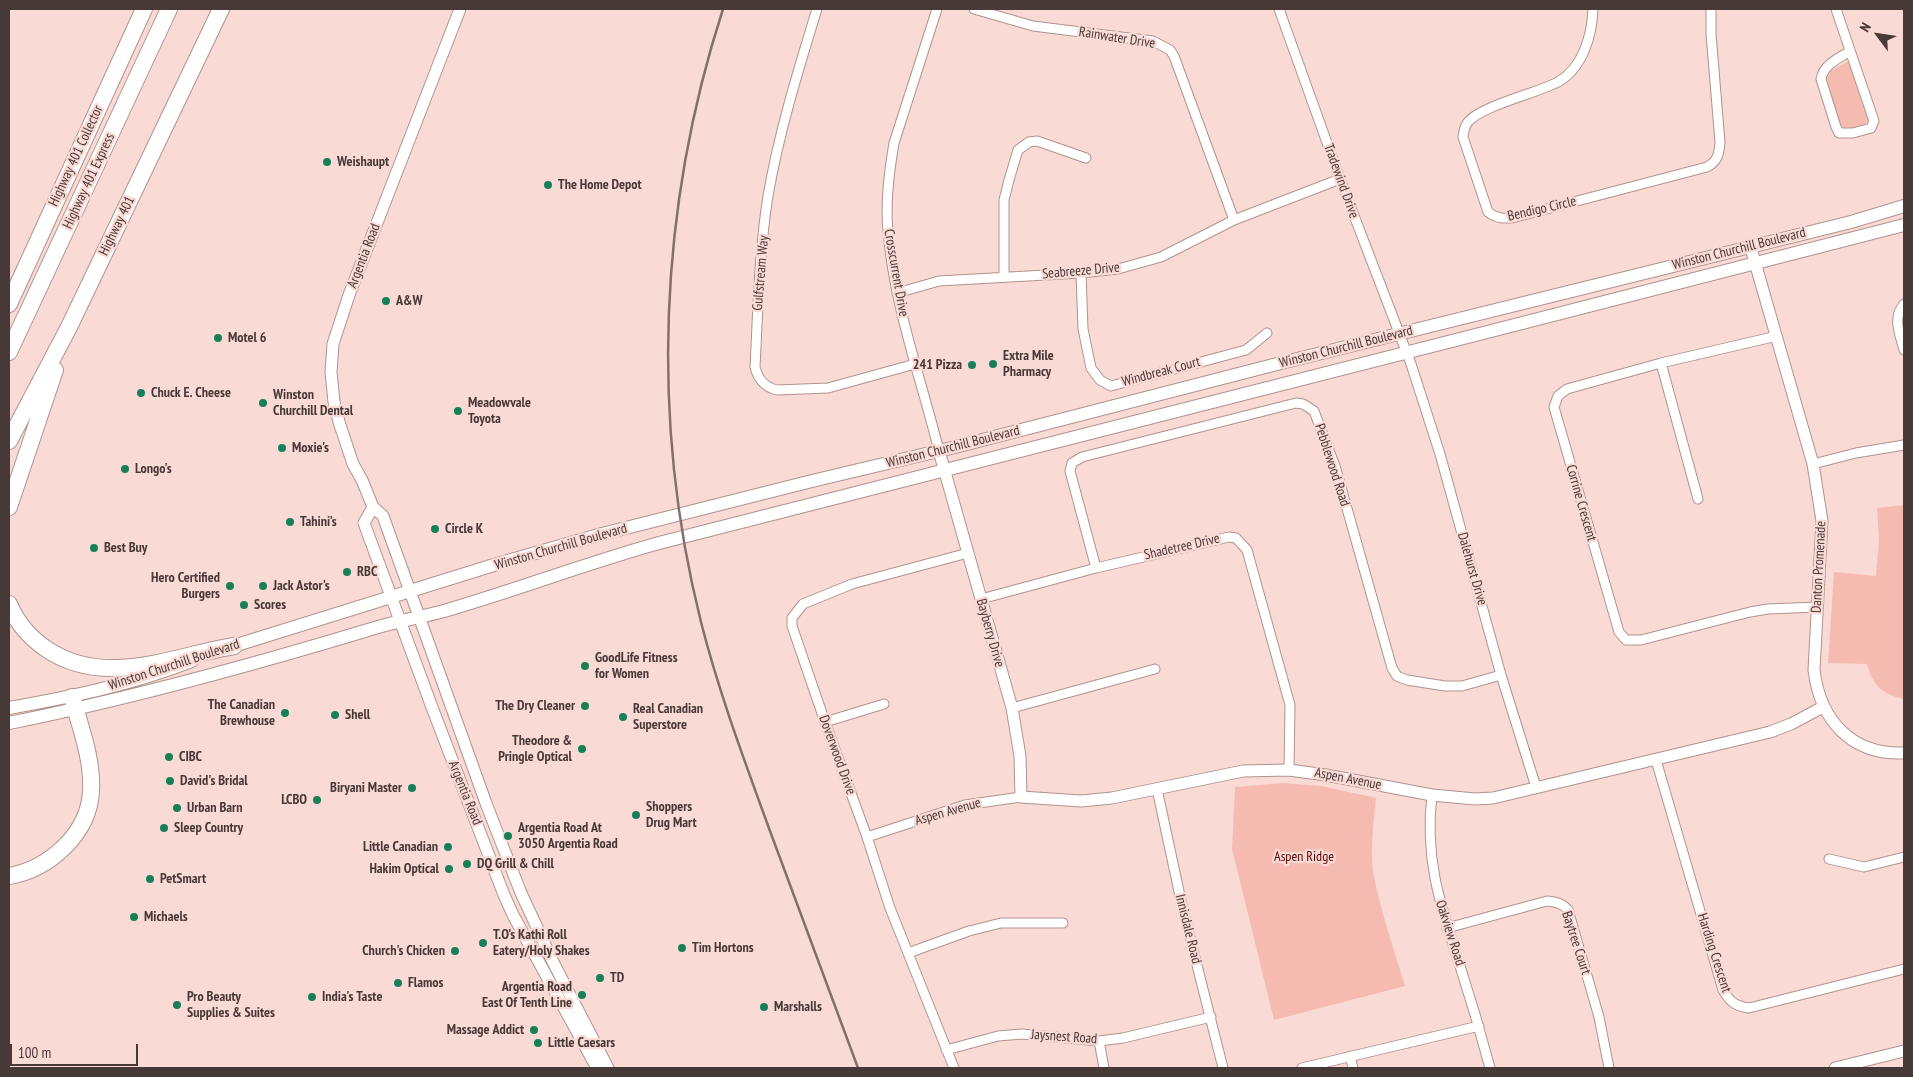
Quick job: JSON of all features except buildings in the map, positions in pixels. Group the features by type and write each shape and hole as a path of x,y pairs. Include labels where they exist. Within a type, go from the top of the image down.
{"highway":[{"name":"Highway 401 Collector","path":"9,304 144,9"},
{"name":"Highway 401 Express","path":"9,352 169,9"},
{"name":"Highway 401","path":"9,441 69,327 221,9"},
{"path":"9,277 94,117"},
{"path":"9,507 69,327"},
{"path":"9,604 20,623 40,645 65,660 92,667 110,669 137,667 234,646"},
{"path":"9,876 36,868 54,856 73,836 82,823 89,806 91,791 90,774 73,703"}],"main road":[{"name":"Winston Churchill Boulevard","path":"9,723 73,703 234,646 602,534 1851,222 1904,206"},
{"name":"Winston Churchill Boulevard","path":"9,708 73,703 234,669 476,601 659,543 944,472 1904,225"}],"street":[{"name":"Argentia Road","path":"460,9 349,295 333,344 331,372 334,402 353,464 373,507 382,516 520,893 553,962 608,1068"},
{"name":"Gulfstream Way","path":"817,9 784,120 768,197 760,271 755,367 758,377 769,388 776,390 828,388 915,364"},
{"name":"Crosscurrent Drive","path":"937,9 900,123 890,166 887,229 897,293 939,451"},
{"name":"Rainwater Drive","path":"974,9 1033,26 1153,41 1170,50 1174,56 1234,220"},
{"name":"Tradewind Drive","path":"1279,9 1340,179 1407,352"},
{"name":"Bendigo Circle","path":"1593,9 1590,33 1584,53 1574,68 1559,81 1475,116 1464,128 1463,137 1488,212 1494,217 1506,219 1516,217 1707,167 1715,163 1719,156 1720,142 1711,34 1711,9"},
{"path":"1836,9 1874,115 1871,128 1846,134 1839,133 1836,127 1821,79 1822,71 1827,65 1850,52"},
{"path":"1004,276 1004,200 1018,150 1029,142 1038,141 1086,158"},
{"name":"Seabreeze Drive","path":"897,293 939,280 1081,273 1118,269 1161,257 1234,220 1340,179"},
{"name":"Danton Promenade","path":"1750,246 1814,464 1822,521 1814,670 1816,688 1823,707 1850,739 1870,750 1904,753"},
{"name":"Windbreak Court","path":"1081,273 1083,329 1091,368 1100,380 1111,386 1246,350 1267,333"},
{"path":"1904,304 1899,310 1897,317 1897,325 1904,350"},
{"name":"Corrine Crescent","path":"1777,336 1567,389 1558,396 1554,407 1619,632 1626,640 1641,640 1750,612 1768,609 1817,607"},
{"name":"Dalehurst Drive","path":"1407,352 1440,454 1501,675 1536,787"},
{"path":"1661,364 1698,500"},
{"name":"Pebblewood Road","path":"1096,568 1070,471 1072,463 1082,457 1100,452 1296,403 1303,404 1314,410 1335,466 1392,668 1397,676 1407,680 1462,686 1501,675"},
{"path":"1814,464 1856,453 1904,445"},
{"name":"Bayberry Drive","path":"939,451 1012,708 1020,756 1021,797"},
{"name":"Argentia Road","path":"373,507 364,523 504,895 513,915 597,1068"},
{"name":"Shadetree Drive","path":"981,599 1096,568 1228,536 1236,538 1247,550 1290,705 1288,770"},
{"name":"Doverwood Drive","path":"954,1068 890,908 867,837 792,626 792,618 802,604 852,584 968,553"},
{"path":"1012,708 1155,669"},
{"path":"825,722 884,704"},
{"name":"Aspen Avenue","path":"867,837 965,805 1021,797 1081,801 1112,798 1243,771 1288,770 1326,775 1432,795 1475,799 1494,798 1770,732 1791,724 1823,707"},
{"name":"Harding Crescent","path":"1656,760 1723,990 1729,1000 1738,1006 1749,1008 1904,969"},
{"name":"Innisdale Road","path":"1157,789 1183,910 1223,1068"},
{"name":"Oakview Road","path":"1432,795 1430,821 1432,872 1440,905 1479,1026 1490,1068"},
{"path":"1829,859 1864,867 1904,857"},
{"name":"Baytree Court","path":"1447,928 1547,902 1556,902 1563,905 1568,910 1596,1008 1609,1068"},
{"path":"908,953 968,931 1001,923 1063,923"},
{"name":"Jaysnest Road","path":"946,1050 998,1036 1022,1034 1099,1041 1124,1038 1211,1017"},
{"path":"1302,1068 1479,1026"},
{"path":"1099,1041 1104,1068"},
{"path":"1836,1068 1904,1051"},
{"path":"1350,1056 1353,1068"}],"green space":[{"path":"1850,60 1868,120 1863,127 1845,130 1840,126 1827,78 1831,71"},
{"path":"1904,505 1904,699 1884,692 1872,678 1867,664 1828,663 1834,572 1876,576 1879,540 1877,508"},
{"name":"Aspen Ridge","path":"1283,783 1321,786 1376,798 1372,844 1373,871 1383,915 1405,986 1274,1020 1232,849 1235,787"}],"railway":[{"path":"723,9 702,84 685,160 674,236 669,314 669,391 674,468 685,545 701,622 716,675 751,779 858,1068"}],"place":[{"name":"Weishaupt","path":"327,162"},
{"name":"The Home Depot","path":"548,185"},
{"name":"A&W","path":"386,301"},
{"name":"Motel 6","path":"218,338"},
{"name":"Extra Mile Pharmacy","path":"993,364"},
{"name":"241 Pizza","path":"972,365"},
{"name":"Chuck E. Cheese","path":"141,393"},
{"name":"Winston Churchill Dental","path":"263,403"},
{"name":"Meadowvale Toyota","path":"458,411"},
{"name":"Moxie's","path":"282,448"},
{"name":"Longo's","path":"125,469"},
{"name":"Tahini’s","path":"290,522"},
{"name":"Circle K","path":"435,529"},
{"name":"Best Buy","path":"94,548"},
{"name":"RBC","path":"347,572"},
{"name":"Hero Certified Burgers","path":"230,586"},
{"name":"Jack Astor's","path":"263,586"},
{"name":"Scores","path":"244,605"},
{"name":"GoodLife Fitness for Women","path":"585,666"},
{"name":"The Dry Cleaner","path":"585,706"},
{"name":"The Canadian Brewhouse","path":"285,713"},
{"name":"Shell","path":"335,715"},
{"name":"Real Canadian Superstore","path":"623,717"},
{"name":"Theodore & Pringle Optical","path":"582,749"},
{"name":"CIBC","path":"169,757"},
{"name":"David's Bridal","path":"170,781"},
{"name":"Biryani Master","path":"412,788"},
{"name":"LCBO","path":"317,800"},
{"name":"Urban Barn","path":"177,808"},
{"name":"Shoppers Drug Mart","path":"636,815"},
{"name":"Sleep Country","path":"164,828"},
{"name":"Argentia Road At 3050 Argentia Road","path":"508,836"},
{"name":"Little Canadian","path":"448,847"},
{"name":"DQ Grill & Chill","path":"467,864"},
{"name":"Hakim Optical","path":"449,869"},
{"name":"PetSmart","path":"150,879"},
{"name":"Michaels","path":"134,917"},
{"name":"T.O’s Kathi Roll Eatery/Holy Shakes","path":"483,943"},
{"name":"Tim Hortons","path":"682,948"},
{"name":"Church's Chicken","path":"455,951"},
{"name":"TD","path":"600,978"},
{"name":"Flamos","path":"398,983"},
{"name":"Argentia Road East Of Tenth Line","path":"582,995"},
{"name":"India's Taste","path":"312,997"},
{"name":"Pro Beauty Supplies & Suites","path":"177,1005"},
{"name":"Marshalls","path":"764,1007"},
{"name":"Massage Addict","path":"534,1030"},
{"name":"Little Caesars","path":"538,1043"}]}
